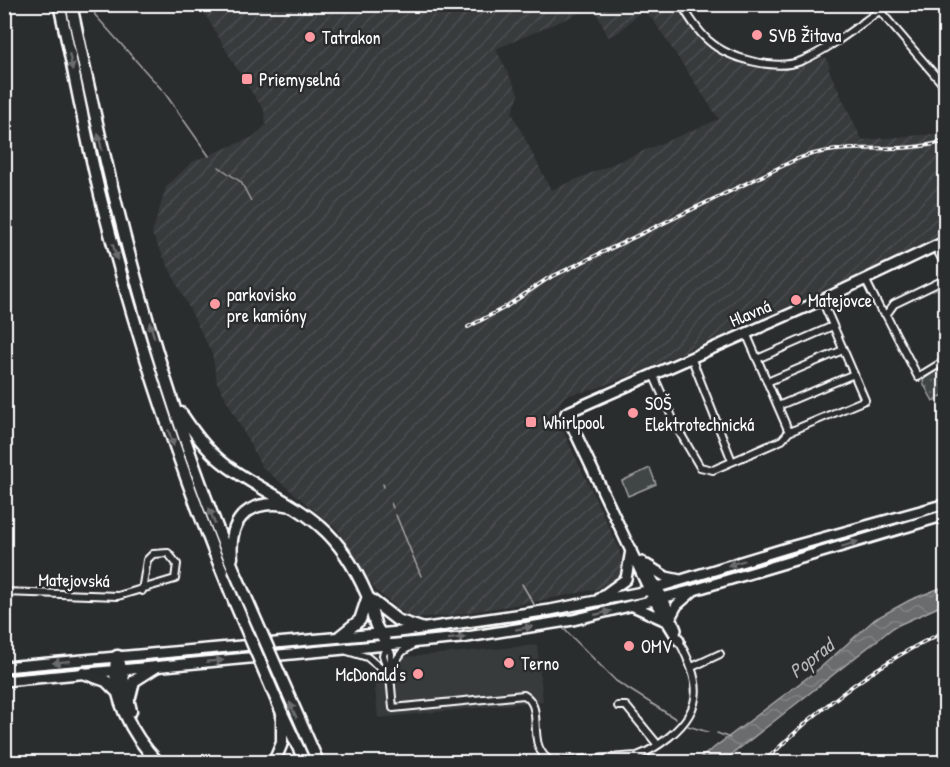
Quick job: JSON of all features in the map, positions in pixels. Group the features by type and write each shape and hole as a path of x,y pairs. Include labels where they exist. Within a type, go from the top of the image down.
{"highway":[{"path":"59,4 101,199 166,424 195,508 305,762"},
{"path":"71,4 112,193 174,402 234,570 318,762"},
{"path":"174,402 201,441 221,461 303,513 322,528 344,553 368,596 377,628 383,633 387,645"},
{"path":"234,570 231,542 234,527 243,515 264,504 293,506"},
{"path":"368,596 380,609 397,620 421,628"},
{"path":"340,636 360,620 368,596"},
{"path":"380,609 386,625 383,633"},
{"path":"117,656 118,693"},
{"path":"129,703 134,681 156,667"},
{"path":"118,671 141,733 164,762"},
{"path":"83,673 106,681 118,693 140,739 158,762"},
{"path":"274,762 282,742 282,713"}],"main road":[{"name":"Hlavná","path":"631,548 566,413 690,356 822,300 945,241"},
{"path":"4,667 383,633 550,610 653,589 945,504"},
{"path":"4,681 417,642 557,622 694,590 945,515"},
{"path":"631,548 654,572 681,580"},
{"path":"631,548 680,641"},
{"path":"594,602 626,579 631,548"},
{"path":"642,561 653,589"},
{"path":"668,618 677,605 694,590"},
{"path":"633,606 668,618"}],"street":[{"path":"681,4 710,42 742,57 777,65 806,58 879,11"},
{"path":"874,4 945,88"},
{"path":"935,246 945,267"},
{"path":"866,279 918,377 945,360"},
{"path":"886,315 894,304 945,279"},
{"path":"652,374 697,465 708,470 782,440 789,432 865,400 822,300"},
{"path":"757,359 833,326"},
{"path":"746,333 789,432"},
{"path":"767,382 843,350"},
{"path":"690,356 732,461"},
{"path":"778,406 854,374"},
{"name":"Matejovská","path":"4,592 118,596 142,591 175,579 177,564 168,553 153,554 147,561 142,591"},
{"path":"387,645 383,655 390,676 393,708 524,694 533,704 537,747 542,757 552,762 637,756 647,753 676,731 693,709 697,694 693,667 680,641"},
{"path":"392,667 402,652 417,642"},
{"path":"387,645 391,654 390,676"},
{"path":"341,649 368,657 390,676"},
{"path":"693,667 720,654"},
{"path":"618,706 626,706 658,745"}],"shaded area":[{"path":"200,5 677,5 706,43 735,60 771,67 797,66 826,57 830,67 828,68 862,140 945,133 945,233 859,275 634,374 595,389 565,396 554,412 618,546 624,566 616,580 597,589 538,601 448,616 410,618 375,590 338,530 262,467 217,382 212,354 152,234 166,187 192,162 255,136 266,125 264,110 245,83","holes":["594,7 608,37 619,32 642,10 653,20 719,119 551,190 512,113 519,95 496,49"]},
{"path":"945,365 945,394 933,401 923,383 924,379"},
{"path":"650,468 656,484 628,496 622,481"},
{"path":"537,645 543,701 378,718 372,660"}],"water":[{"path":"945,586 945,604 894,627 722,762 695,762 820,668 875,619 910,600"}],"waterway":[{"path":"93,4 95,15 164,92 209,156"},
{"path":"219,167 241,182 251,201"},
{"path":"304,313 306,318"},
{"path":"391,503 393,508"},
{"path":"396,515 421,576"},
{"path":"522,584 535,606"},
{"path":"563,628 616,681 676,719"},
{"path":"688,726 708,732"},
{"path":"717,733 730,738"}],"railway":[{"path":"468,327 504,308 547,279 797,159 834,150 909,147 946,141"},
{"path":"764,762 805,724 872,672 946,631"}],"place":[{"name":"SVB Žitava","path":"757,35"},
{"name":"Tatrakon","path":"310,37"},
{"name":"Priemyselná","path":"247,79"},
{"name":"Matejovce","path":"796,300"},
{"name":"parkovisko pre kamióny","path":"215,304"},
{"name":"SOŠ Elektrotechnická","path":"633,413"},
{"name":"Whirlpool","path":"531,422"},
{"name":"OMV","path":"629,646"},
{"name":"Terno","path":"509,663"},
{"name":"McDonald's","path":"418,674"}],"water label":[{"name":"Poprad","path":"811,658"}]}
